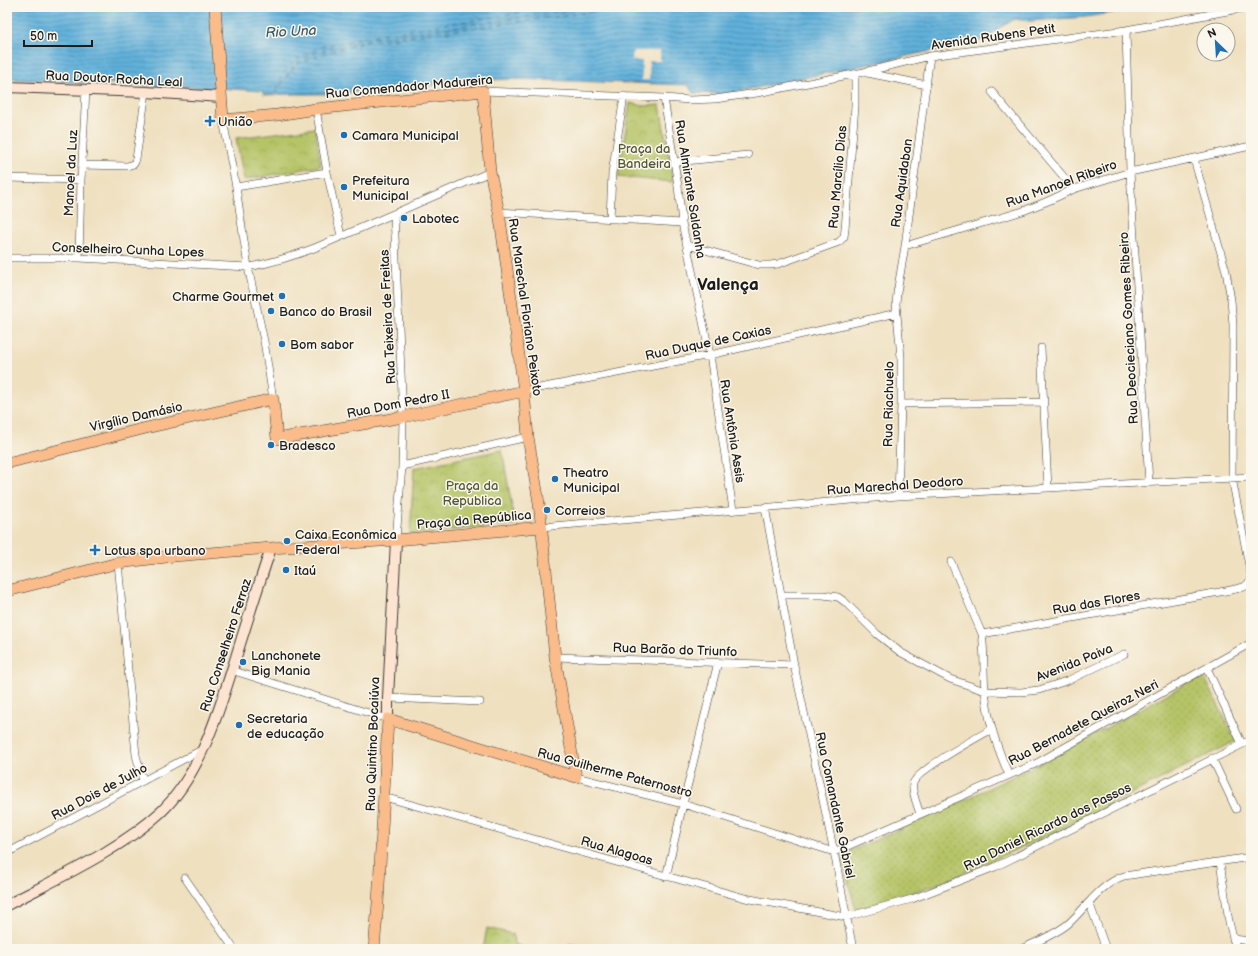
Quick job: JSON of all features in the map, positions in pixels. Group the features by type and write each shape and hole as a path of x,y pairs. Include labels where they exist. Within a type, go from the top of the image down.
{"main road":[{"path":"214,7 222,120"},
{"name":"Rua Comendador Madureira","path":"222,120 483,91"},
{"name":"Rua Marechal Floriano Peixoto","path":"483,91 490,172 499,212 524,391 528,436 539,503 555,657 576,778"},
{"name":"Rua Dom Pedro II","path":"273,399 277,439 403,418 524,391"},
{"name":"Virgílio Damásio","path":"7,463 146,428 273,399"},
{"name":"Praça da República","path":"396,540 542,527"},
{"path":"7,591 118,563 174,556 396,540"},
{"name":"Rua Guilherme Paternostro","path":"388,719 576,778"},
{"name":"Rua Quintino Bocaiúva","path":"374,949 388,719"}],"street":[{"name":"Avenida Rubens Petit","path":"664,98 690,100 757,93 855,74 930,56 1126,30 1249,7"},
{"name":"Rua Deocieciano Gomes Ribeiro","path":"1126,30 1130,172 1149,483"},
{"name":"Rua Aquidaban","path":"897,313 897,293 905,246 930,56"},
{"name":"Avenida Rubens Petit","path":"864,72 926,85"},
{"name":"Rua Marcílio Dias","path":"687,245 758,265 770,265 778,264 833,245 842,239 845,229 855,106 855,74"},
{"name":"Rua Doutor Rocha Leal","path":"7,87 220,94"},
{"name":"Manoel da Luz","path":"79,258 81,180 86,90"},
{"name":"Rua Comendador Madureira","path":"483,91 624,96"},
{"path":"82,165 128,166 134,164 146,92"},
{"path":"992,92 1074,189"},
{"path":"610,219 612,173 624,96 664,98"},
{"name":"Rua Almirante Saldanha","path":"664,98 682,224 710,356"},
{"path":"316,109 327,172 341,236"},
{"path":"222,120 236,187 248,267 264,341 273,399"},
{"name":"Rua Manoel Ribeiro","path":"905,246 1023,211 1074,189 1130,172 1251,146"},
{"path":"674,162 748,155"},
{"name":"Rua das Flores","path":"982,634 1232,590 1244,587 1251,581 1232,478 1233,325 1231,300 1226,271 1194,159"},
{"path":"236,187 327,172"},
{"name":"Conselheiro Cunha Lopes","path":"7,258 79,258 248,267 268,264 292,257 490,172"},
{"path":"7,178 81,180"},
{"path":"499,212 682,224"},
{"name":"Rua Teixeira de Freitas","path":"394,214 403,418 402,466"},
{"name":"Rua Duque de Caxias","path":"524,391 710,356 897,313"},
{"name":"Rua Riachuelo","path":"897,313 901,357 898,496"},
{"path":"1041,348 1048,488"},
{"name":"Rua Antônia Assis","path":"710,356 733,510"},
{"path":"901,404 1044,402"},
{"path":"402,466 528,436"},
{"name":"Praça da República","path":"396,540 402,466"},
{"name":"Rua Marechal Deodoro","path":"542,527 898,496 1251,477"},
{"name":"Rua Comandante Gabriel","path":"765,507 794,665 853,949"},
{"name":"Rua Quintino Bocaiúva","path":"388,719 396,540"},
{"name":"Rua Conselheiro Ferraz","path":"7,905 118,844 161,811 181,789 203,749 218,714 271,548"},
{"path":"951,562 982,634 984,646 985,691 992,729 1009,775"},
{"path":"118,563 136,756 143,781"},
{"name":"Avenida Paiva","path":"781,595 823,595 838,597 877,634 900,652 950,680 985,691 1026,692 1039,690 1069,680 1124,654"},
{"name":"Rua Bernadete Queiroz Neri","path":"834,852 1035,764 1251,644"},
{"name":"Rua Barão do Triunfo","path":"555,657 794,665"},
{"path":"666,877 718,662"},
{"path":"1207,668 1242,744"},
{"path":"232,670 388,719"},
{"path":"388,698 480,702"},
{"path":"920,814 912,787 914,780 934,764 992,729"},
{"name":"Rua Daniel Ricardo dos Passos","path":"846,917 912,899 995,867 1212,758 1251,740"},
{"name":"Rua Dois de Julho","path":"7,853 203,749"},
{"path":"1212,758 1236,809"},
{"name":"Rua Guilherme Paternostro","path":"576,778 683,804 834,852"},
{"name":"Rua Alagoas","path":"384,797 745,898 846,917"},
{"path":"1021,949 1056,933 1109,884 1124,876 1251,857"},
{"path":"1220,862 1232,939 1236,949"},
{"path":"184,878 234,949"},
{"path":"1089,902 1106,949"},
{"path":"1232,939 1251,941"}],"green space":[{"name":"Praça da Bandeira","path":"630,103 644,106 660,105 673,182 618,177"},
{"path":"315,128 321,166 244,180 236,138"},
{"name":"Praça da Republica","path":"502,450 515,524 410,534 414,468"},
{"path":"1203,674 1236,741 1053,833 942,883 856,910 842,860 844,854 956,804 1063,752"},
{"path":"487,928 513,934 514,944 529,949 483,949"},
{"path":"569,944 605,949 565,949"}],"water":[{"name":"Rio Una","path":"7,7 1151,7 1085,17 1029,21 1015,19 999,28 988,39 727,94 693,93 688,85 514,79 331,94 264,95 262,91 234,89 7,79"}],"pier":[{"path":"633,51 660,51 660,61 649,61 649,80 642,80 642,61 632,60"}],"ferry route":[{"path":"276,89 284,73 294,61 321,47 370,36 559,7"},
{"path":"281,84 295,63 321,51 370,39 594,7"},
{"path":"275,93 296,65 320,55 367,42 629,7"}],"place":[{"name":"União","path":"210,121"},
{"name":"Camara Municipal","path":"344,135"},
{"name":"Prefeitura Municipal","path":"344,187"},
{"name":"Labotec","path":"404,218"},
{"name":"Charme Gourmet","path":"282,296"},
{"name":"Banco do Brasil","path":"271,311"},
{"name":"Bom sabor","path":"282,344"},
{"name":"Bradesco","path":"271,445"},
{"name":"Theatro Municipal","path":"555,479"},
{"name":"Correios","path":"547,510"},
{"name":"Caixa Econômica Federal","path":"287,541"},
{"name":"Lotus spa urbano","path":"95,550"},
{"name":"Itaú","path":"286,570"},
{"name":"Lanchonete Big Mania","path":"243,662"},
{"name":"Secretaria de educação","path":"239,725"}],"district":[{"name":"Valença","path":"728,284"}]}
